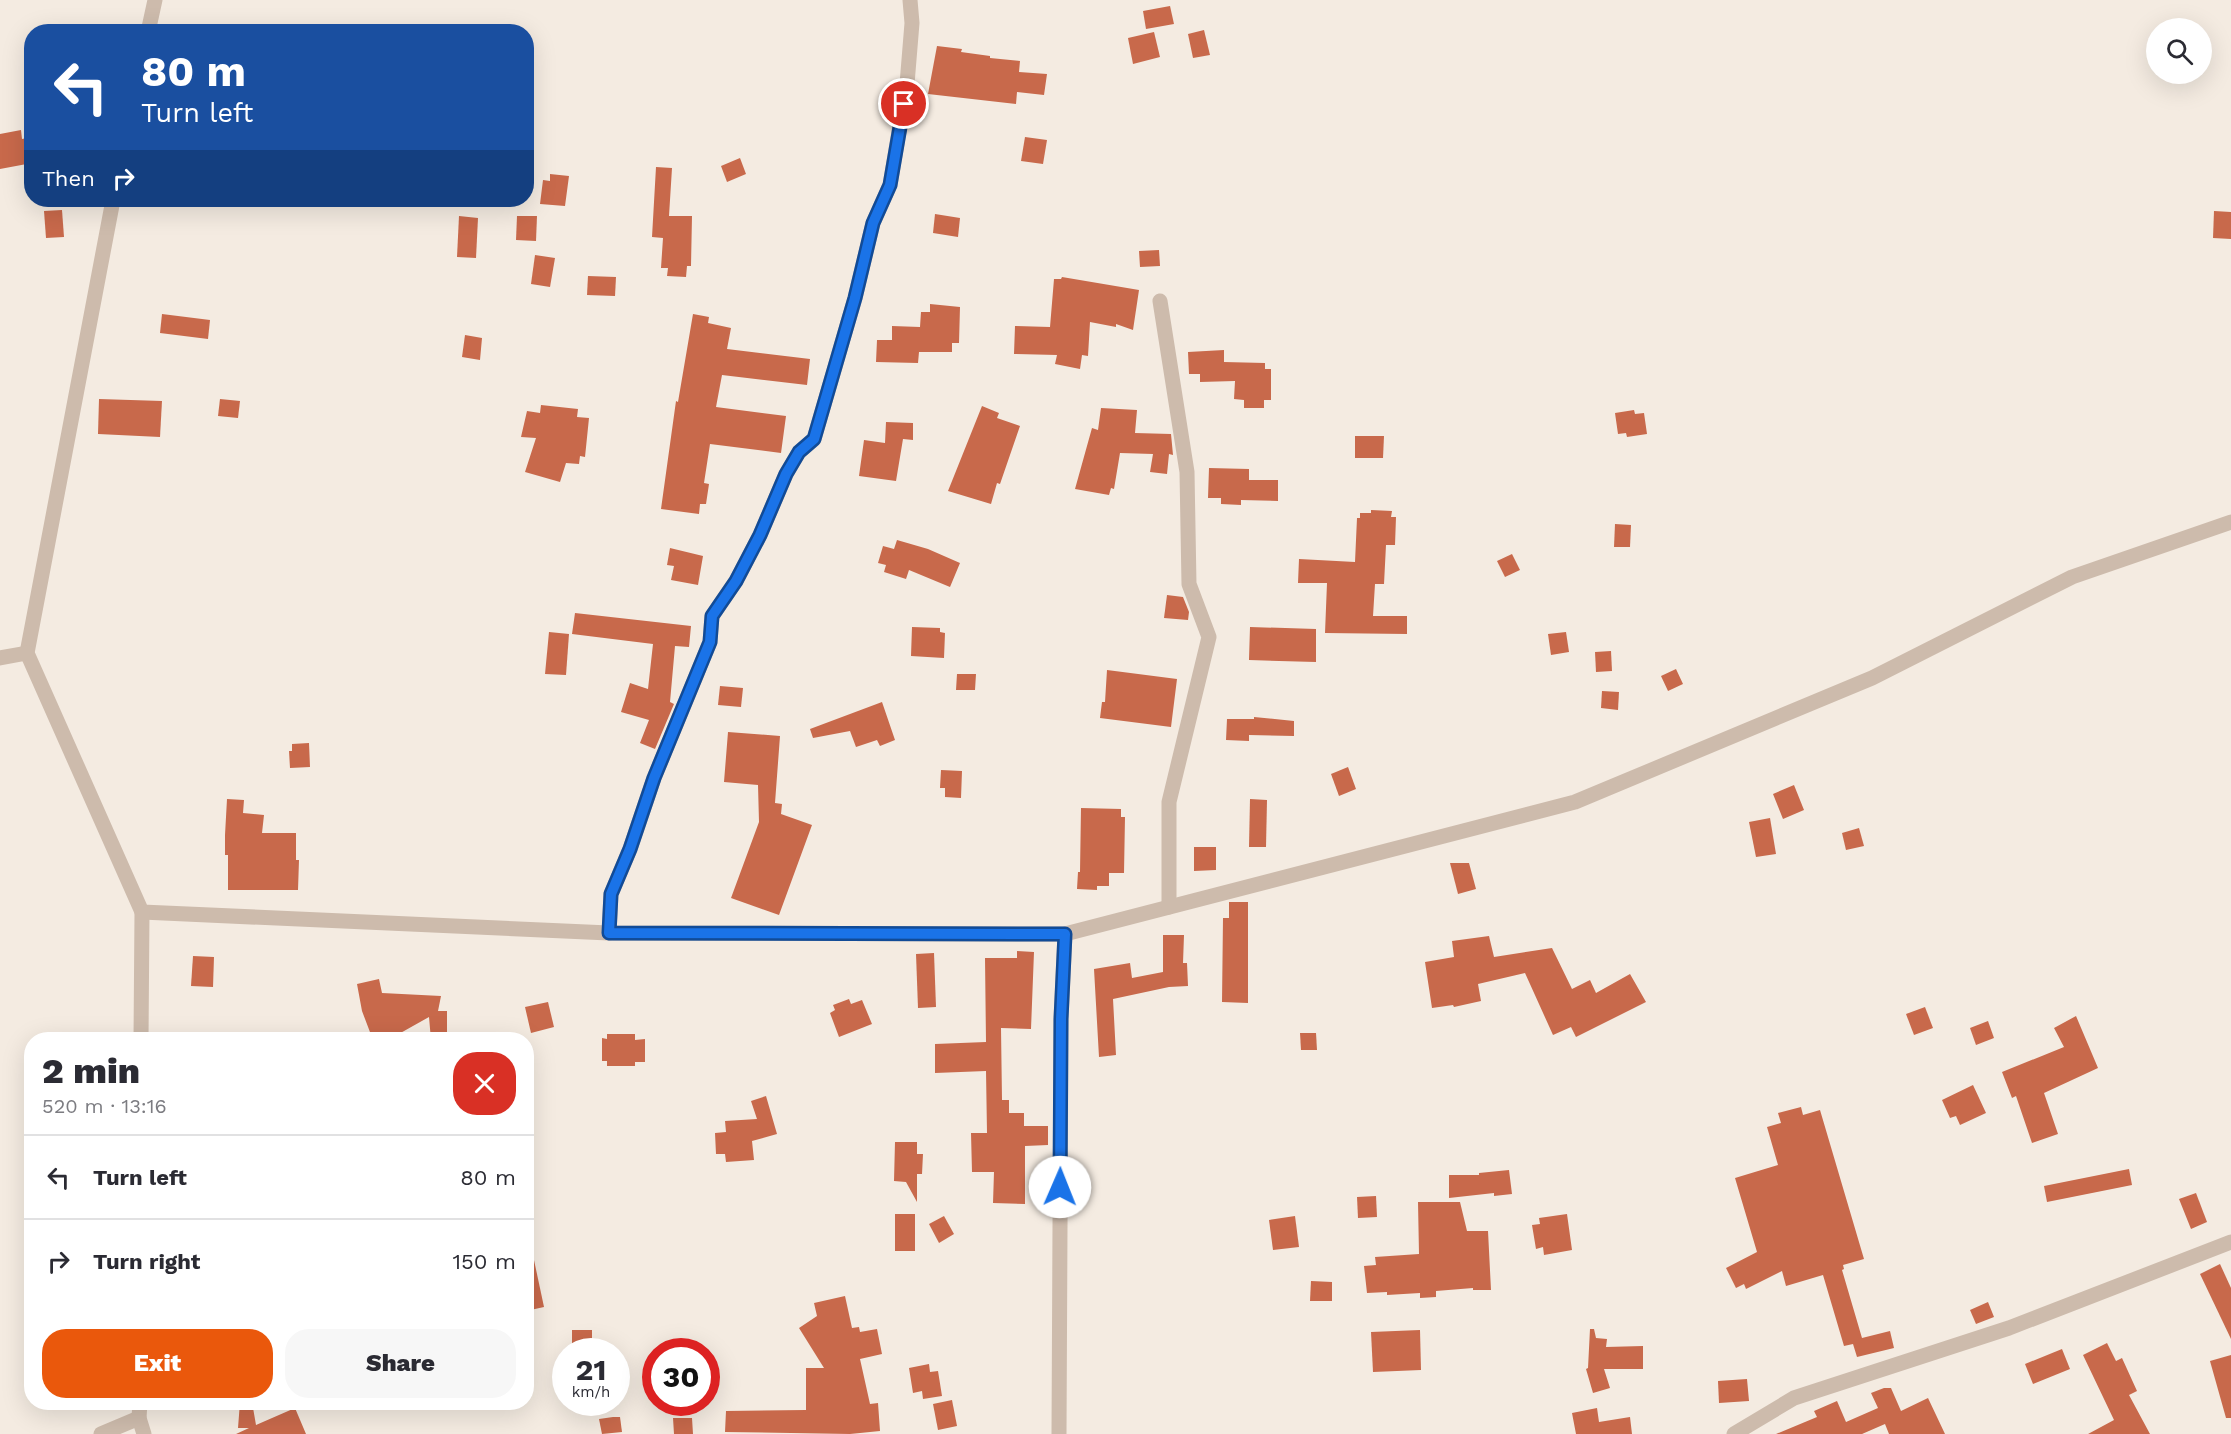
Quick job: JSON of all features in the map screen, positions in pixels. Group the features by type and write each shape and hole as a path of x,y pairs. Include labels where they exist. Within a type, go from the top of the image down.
{"street":[{"path":"150,24 155,0"},
{"path":"609,933 611,894 630,849 654,778 710,642 712,616 736,581 786,474 799,452 814,439 855,298 873,223 890,185 907,84 912,22 910,0"},
{"path":"112,207 27,653 142,912 141,1032"},
{"path":"1160,300 1187,472 1189,584 1209,637 1169,802 1169,907"},
{"path":"142,912 609,933 1065,934 1575,802 1872,678 2073,578 2231,522"},
{"path":"0,658 27,653"},
{"path":"1059,1434 1061,1030 1065,934"},
{"path":"1734,1434 1794,1398 2010,1328 2231,1242"},
{"path":"101,1434 140,1410 144,1434"}],"building":[{"path":"1170,6 1174,24 1146,29 1143,11"},
{"path":"1204,30 1210,55 1193,58 1188,34"},
{"path":"1154,32 1160,57 1133,64 1128,38"},
{"path":"937,46 962,49 961,52 990,56 990,58 1020,61 1019,72 1047,74 1044,95 1017,92 1016,104 928,94"},
{"path":"21,130 22,139 24,139 24,164 0,169 0,134"},
{"path":"1025,137 1047,140 1043,164 1021,161"},
{"path":"740,158 746,174 727,182 721,166"},
{"path":"656,167 672,168 669,216 692,216 691,266 687,266 686,277 667,276 668,268 661,268 663,238 652,237"},
{"path":"550,174 569,176 565,206 540,204 543,180 550,181"},
{"path":"62,210 64,237 46,238 44,211"},
{"path":"2214,211 2231,212 2231,239 2213,238"},
{"path":"935,214 960,218 958,237 933,233"},
{"path":"459,216 478,218 476,258 457,257"},
{"path":"517,216 537,216 536,241 516,240"},
{"path":"1159,250 1160,266 1140,267 1139,251"},
{"path":"535,255 555,258 550,287 531,284"},
{"path":"588,276 616,277 615,296 587,295"},
{"path":"1062,277 1139,290 1133,330 1116,324 1116,327 1090,322 1088,356 1082,355 1080,369 1055,364 1057,355 1014,354 1015,326 1050,327 1054,279"},
{"path":"930,304 960,307 959,343 952,343 952,352 919,352 918,363 876,362 877,340 892,340 892,326 920,327 921,312 930,312"},
{"path":"162,314 210,320 208,339 160,333"},
{"path":"693,314 709,317 708,323 731,328 727,349 810,359 807,385 722,375 716,407 786,416 781,453 710,444 704,483 709,484 706,504 700,504 699,514 661,509 676,401 678,402"},
{"path":"465,335 482,338 480,360 462,357"},
{"path":"1224,350 1224,362 1265,363 1265,369 1271,369 1271,400 1264,400 1264,408 1244,408 1244,400 1234,399 1235,381 1200,382 1200,374 1189,374 1188,352"},
{"path":"99,399 162,401 160,437 98,434"},
{"path":"220,399 240,401 238,418 218,416"},
{"path":"541,405 578,409 577,417 589,418 585,457 580,456 579,464 566,463 560,482 525,472 536,438 521,437 527,411 540,413"},
{"path":"982,406 999,413 997,418 1020,426 991,504 948,491"},
{"path":"1101,408 1137,410 1135,433 1171,434 1173,455 1169,454 1167,474 1150,472 1153,454 1120,453 1114,489 1111,488 1109,495 1075,489 1092,428 1098,430"},
{"path":"1634,410 1635,414 1644,413 1647,434 1627,437 1626,433 1618,434 1615,413"},
{"path":"886,422 913,423 913,440 903,439 896,481 859,476 864,440 885,443"},
{"path":"1355,436 1384,436 1383,458 1355,458"},
{"path":"1209,468 1249,469 1249,480 1278,480 1278,501 1241,500 1241,505 1221,504 1221,498 1208,498"},
{"path":"1371,510 1392,511 1391,517 1396,517 1395,545 1386,545 1384,584 1375,584 1373,616 1407,616 1407,634 1325,633 1327,583 1298,583 1299,559 1355,562 1357,518 1360,518 1360,513 1371,513"},
{"path":"1615,524 1631,525 1630,547 1614,547"},
{"path":"897,540 928,549 960,563 950,587 909,570 906,579 884,572 886,565 878,563 883,546 894,549"},
{"path":"670,548 703,556 698,585 671,580 674,566 667,565"},
{"path":"1512,554 1520,570 1505,577 1497,561"},
{"path":"1167,595 1183,597 1189,612 1188,620 1164,618"},
{"path":"575,613 691,626 689,647 675,646 670,702 674,704 655,749 640,743 649,720 621,712 630,683 648,689 653,644 572,634"},
{"path":"912,627 940,628 940,632 945,633 944,658 911,656"},
{"path":"1250,627 1316,629 1316,662 1249,660"},
{"path":"549,632 569,634 566,675 545,674"},
{"path":"1566,632 1569,652 1551,655 1548,634"},
{"path":"1611,651 1612,671 1596,672 1595,652"},
{"path":"1676,669 1683,684 1668,691 1661,676"},
{"path":"1107,670 1177,679 1171,727 1100,718 1102,702 1105,702"},
{"path":"957,674 976,674 975,690 956,690"},
{"path":"720,686 743,688 741,707 718,705"},
{"path":"1602,691 1619,692 1618,710 1601,708"},
{"path":"882,702 895,740 880,746 877,740 856,747 850,731 813,738 810,729"},
{"path":"1254,717 1294,721 1294,736 1249,735 1249,741 1226,740 1227,719 1254,719"},
{"path":"728,732 780,736 775,803 782,804 781,814 812,825 779,915 731,898 759,822 758,785 724,782"},
{"path":"309,743 310,767 290,768 289,751 292,751 292,744"},
{"path":"1348,767 1356,789 1339,796 1331,774"},
{"path":"941,770 962,771 961,798 945,797 945,788 940,788"},
{"path":"1794,785 1804,810 1783,819 1773,794"},
{"path":"227,799 244,800 243,813 264,815 262,833 296,833 296,860 299,860 298,890 228,890 228,855 225,855"},
{"path":"1250,799 1267,800 1266,847 1249,847"},
{"path":"1081,808 1121,809 1121,817 1125,817 1124,873 1109,873 1109,886 1097,886 1097,890 1077,889 1078,872 1080,872"},
{"path":"1770,818 1776,854 1756,857 1749,822"},
{"path":"1859,828 1864,846 1846,850 1842,833"},
{"path":"1194,847 1216,847 1216,870 1194,871"},
{"path":"1450,863 1469,863 1476,889 1458,894"},
{"path":"1229,902 1248,902 1248,1003 1222,1002 1223,918 1229,918"},
{"path":"1163,935 1184,935 1183,963 1187,963 1188,986 1169,987 1113,999 1116,1055 1099,1057 1094,969 1130,963 1132,978 1163,972"},
{"path":"1489,936 1494,957 1552,948 1572,989 1590,980 1596,993 1630,974 1646,1002 1576,1037 1571,1027 1553,1035 1525,973 1478,984 1481,1001 1454,1007 1453,1005 1432,1008 1425,962 1454,957 1452,941"},
{"path":"1017,951 1034,952 1031,1029 1001,1028 1002,1100 1009,1100 1009,1113 1024,1113 1024,1126 1048,1126 1048,1145 1025,1146 1025,1204 993,1203 994,1172 972,1172 971,1133 987,1133 986,1071 935,1073 935,1044 986,1042 985,958 1017,958"},
{"path":"934,953 936,1007 918,1008 916,954"},
{"path":"193,956 214,957 213,987 191,986"},
{"path":"379,979 382,993 441,996 438,1011 447,1011 447,1032 430,1032 429,1017 402,1032 370,1032 362,1011 357,984"},
{"path":"849,999 851,1004 862,1000 872,1024 839,1037 830,1013 835,1010 833,1005"},
{"path":"548,1002 554,1027 531,1032 525,1007"},
{"path":"1925,1007 1933,1028 1914,1035 1906,1014"},
{"path":"2076,1016 2098,1068 2044,1093 2058,1134 2032,1143 2016,1096 2012,1098 2002,1072 2064,1047 2054,1028"},
{"path":"1988,1021 1994,1038 1976,1045 1970,1028"},
{"path":"1300,1033 1316,1033 1317,1050 1301,1050"},
{"path":"607,1034 635,1034 635,1040 645,1039 645,1062 635,1062 635,1066 607,1066 607,1061 602,1061 602,1038 607,1039"},
{"path":"1973,1085 1986,1113 1960,1125 1956,1116 1950,1118 1942,1100"},
{"path":"766,1096 777,1134 752,1141 754,1160 726,1162 725,1154 716,1154 715,1133 726,1132 725,1121 757,1119 751,1101"},
{"path":"1801,1107 1803,1115 1820,1110 1864,1259 1843,1265 1842,1270 1862,1338 1890,1331 1894,1348 1857,1357 1853,1344 1844,1346 1823,1275 1786,1286 1782,1271 1746,1289 1744,1284 1736,1288 1726,1268 1757,1252 1735,1178 1778,1165 1767,1127 1781,1123 1778,1113"},
{"path":"895,1142 917,1142 917,1154 923,1154 922,1174 917,1174 917,1202 906,1182 894,1181"},
{"path":"2129,1169 2132,1185 2047,1202 2044,1186"},
{"path":"1509,1170 1512,1194 1494,1196 1494,1193 1449,1198 1449,1175 1479,1175 1479,1173"},
{"path":"2196,1193 2207,1222 2191,1229 2179,1199"},
{"path":"1376,1196 1377,1217 1358,1218 1357,1197"},
{"path":"1418,1202 1460,1202 1467,1231 1488,1231 1491,1290 1473,1290 1473,1288 1436,1291 1436,1297 1420,1298 1420,1293 1387,1295 1387,1292 1367,1293 1364,1266 1376,1265 1375,1257 1419,1254"},
{"path":"895,1214 915,1214 915,1251 895,1251"},
{"path":"1567,1214 1572,1250 1544,1255 1543,1247 1536,1249 1532,1225 1540,1224 1539,1218"},
{"path":"944,1216 954,1234 939,1243 929,1224"},
{"path":"1295,1216 1299,1247 1273,1250 1269,1220"},
{"path":"534,1260 544,1307 534,1309"},
{"path":"2220,1264 2231,1288 2231,1339 2200,1274"},
{"path":"1311,1281 1332,1282 1332,1301 1310,1301"},
{"path":"845,1296 852,1328 859,1327 860,1332 877,1329 882,1354 860,1359 870,1404 878,1403 880,1431 850,1434 725,1432 726,1411 806,1410 806,1368 824,1368 799,1328 817,1316 814,1303"},
{"path":"1988,1302 1994,1317 1976,1324 1970,1310"},
{"path":"1590,1329 1594,1329 1596,1338 1607,1339 1606,1347 1643,1346 1643,1369 1604,1369 1610,1388 1593,1393 1586,1369 1588,1368"},
{"path":"572,1330 592,1330 592,1338 572,1338"},
{"path":"1420,1330 1421,1370 1373,1372 1371,1332"},
{"path":"2107,1343 2116,1361 2122,1358 2137,1391 2129,1395 2150,1434 2088,1434 2114,1420 2083,1355"},
{"path":"2062,1349 2070,1369 2033,1384 2025,1364"},
{"path":"2231,1355 2231,1418 2226,1418 2210,1361"},
{"path":"929,1364 930,1372 938,1371 942,1396 923,1399 922,1391 913,1393 909,1368"},
{"path":"1747,1379 1749,1401 1719,1403 1718,1381"},
{"path":"1891,1388 1901,1411 1928,1398 1945,1434 1889,1434 1885,1424 1862,1434 1776,1434 1817,1417 1814,1411 1837,1401 1846,1422 1878,1408 1871,1393"},
{"path":"952,1400 957,1426 938,1430 933,1404"},
{"path":"1597,1408 1599,1422 1630,1417 1632,1434 1576,1434 1572,1413"},
{"path":"239,1410 253,1410 256,1425 290,1410 296,1410 306,1434 236,1434 249,1428 238,1428"},
{"path":"620,1417 622,1432 602,1434 599,1419"},
{"path":"673,1418 692,1418 693,1434 674,1434"}],"route":[{"path":"904,104 890,185 873,223 855,298 814,439 799,452 786,474 760,535 736,581 712,616 710,642 654,778 630,849 611,894 609,933 1065,934 1061,1019 1060,1187"}]}
